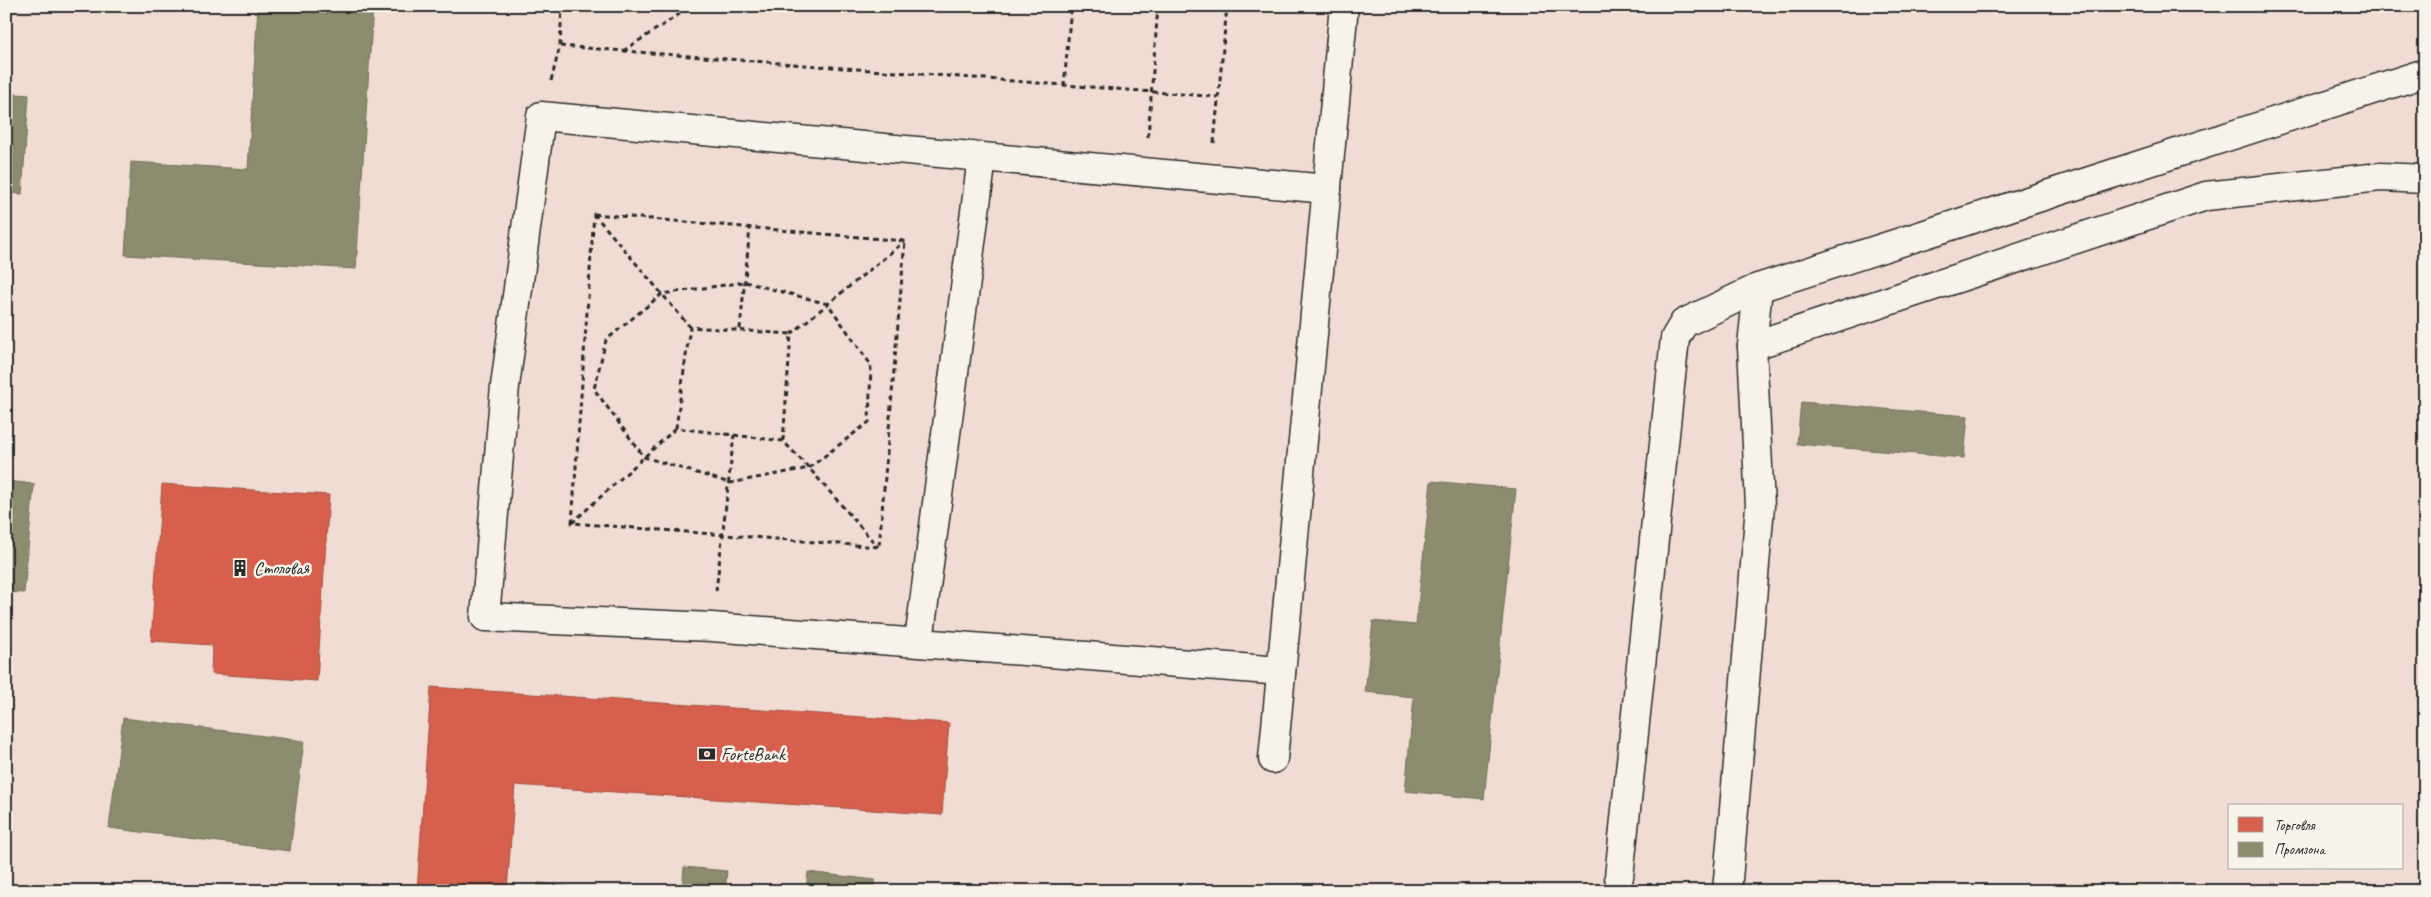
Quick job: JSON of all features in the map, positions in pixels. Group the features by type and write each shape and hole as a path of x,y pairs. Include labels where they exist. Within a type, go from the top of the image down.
{"street":[{"path":"1273,759 1344,6"},
{"path":"1619,878 1675,338 1684,323 1758,288 2425,73"},
{"path":"1281,671 712,627 485,617 506,386 542,116 1327,189"},
{"path":"919,642 982,158"},
{"path":"1752,346 2206,196 2380,177 2425,179"},
{"path":"1727,891 1760,506 1752,346 1758,288"}],"path":[{"path":"542,116 560,46 562,6"},
{"path":"622,51 692,6"},
{"path":"1064,86 1071,6"},
{"path":"1145,172 1158,6"},
{"path":"1211,178 1227,6"},
{"path":"560,46 1219,97"},
{"path":"594,214 904,242"},
{"path":"594,214 690,327 791,334 904,242"},
{"path":"572,523 594,214"},
{"path":"740,329 750,228"},
{"path":"879,547 904,242"},
{"path":"745,282 828,304 871,365 869,422 809,468 730,483 644,457 594,389 606,340 662,294 745,282"},
{"path":"572,523 676,428 690,327"},
{"path":"783,441 791,334"},
{"path":"676,428 783,441 879,547"},
{"path":"712,627 734,435"},
{"path":"572,523 879,547"}],"shaded area":[{"path":"6,6 2425,6 2425,891 6,891"}],"building: Торговля":[{"name":"Столовая","path":"162,484 329,495 317,681 211,674 212,645 151,641"},
{"path":"431,687 949,723 942,815 515,785 507,891 417,891"}],"building: Промзона":[{"path":"258,6 373,6 356,269 125,255 131,162 248,169"},
{"path":"6,93 29,95 22,194 6,193"},
{"path":"1801,402 1968,416 1964,458 1797,444"},
{"path":"6,481 34,484 24,593 6,592"},
{"path":"1431,481 1516,489 1484,799 1405,791 1414,697 1365,692 1373,621 1416,625"},
{"path":"123,718 304,741 290,851 109,828"},
{"path":"684,867 727,871 725,891 682,891"},
{"path":"808,872 875,880 874,891 806,891"},
{"path":"538,883 608,891 537,891"}],"place":[{"name":"Столовая","path":"240,568"},
{"name":"ForteBank","path":"707,754"}]}
